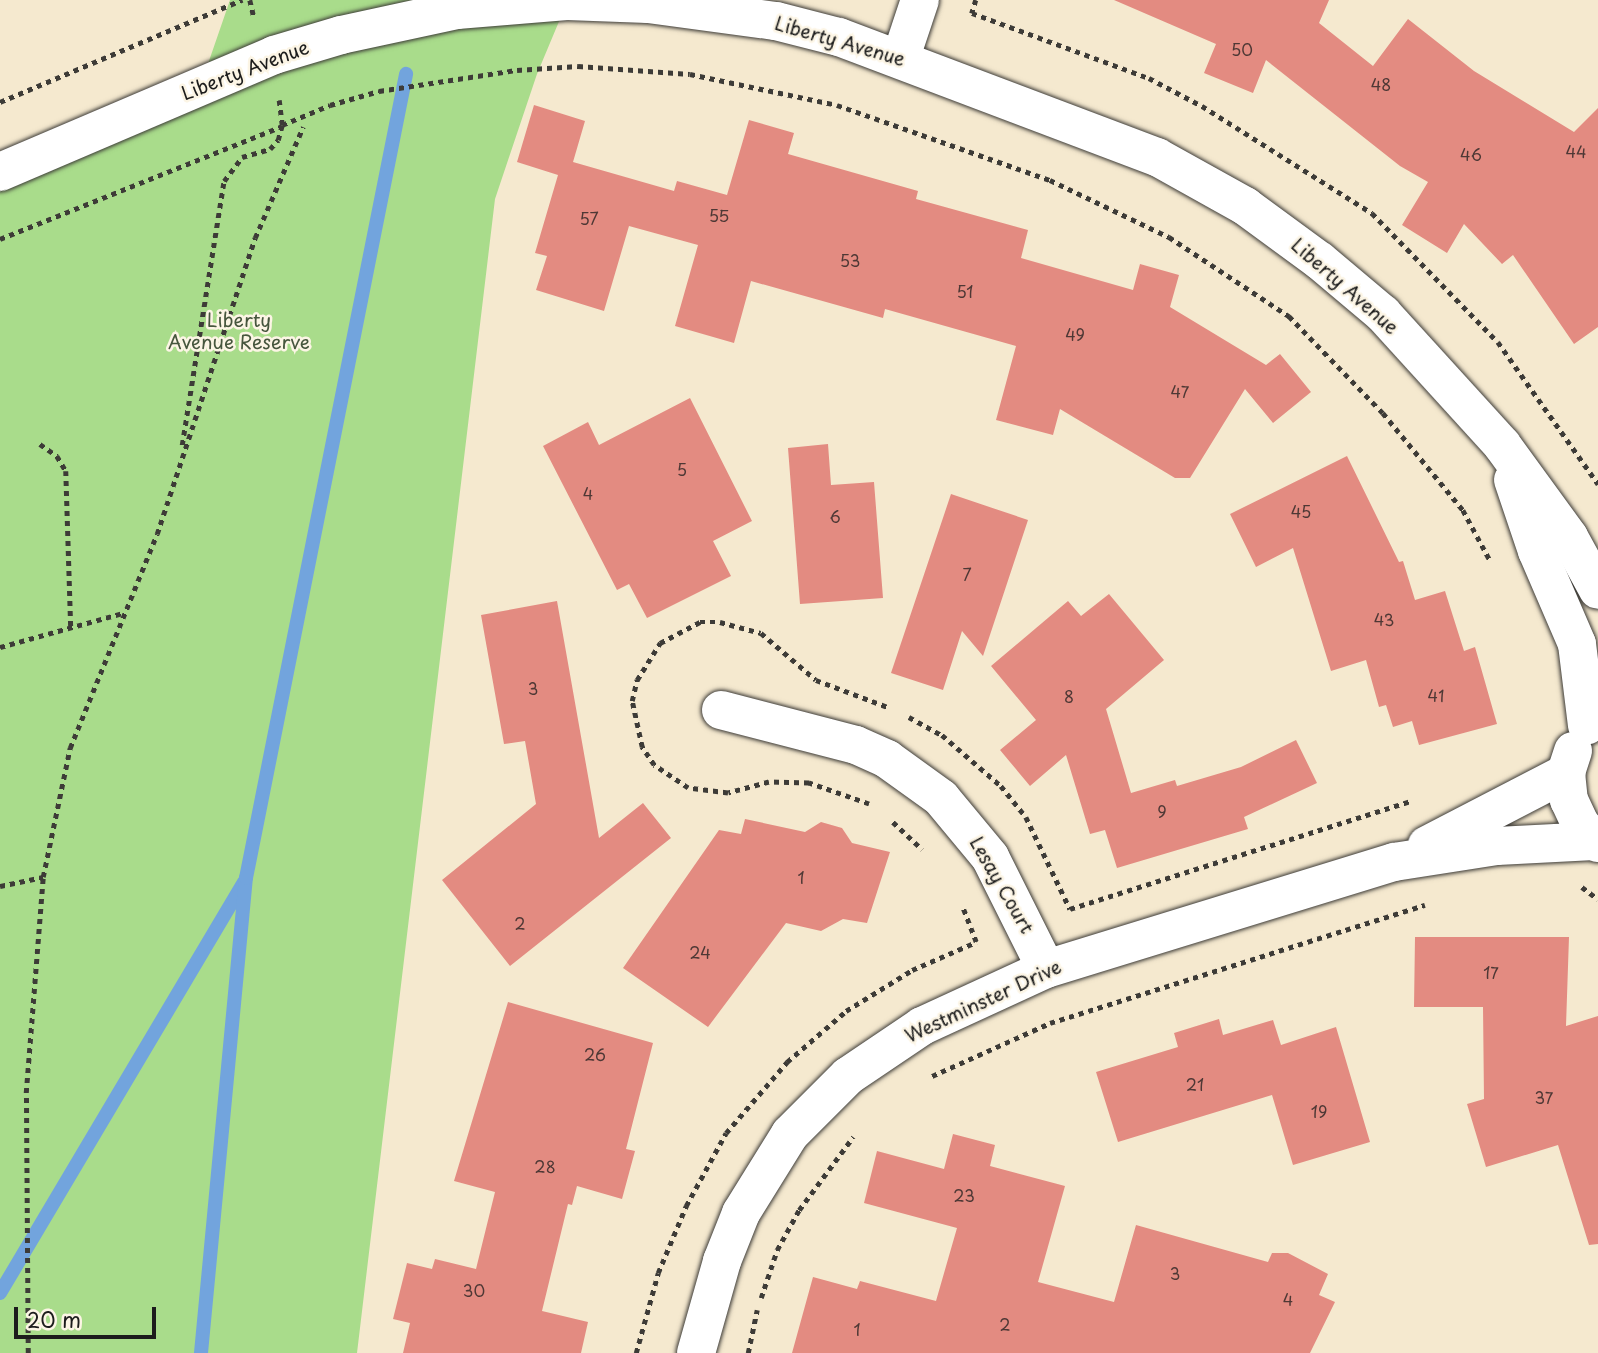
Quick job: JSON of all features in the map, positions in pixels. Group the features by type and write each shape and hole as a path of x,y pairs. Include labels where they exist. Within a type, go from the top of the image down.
{"street":[{"path":"901,57 920,0"},
{"name":"Liberty Avenue","path":"0,172 274,55 341,34 457,10 567,1 648,4 776,21 901,57 1157,157 1245,206 1383,314 1502,445 1569,537 1598,590"},
{"name":"Liberty Avenue","path":"1502,445 1537,551 1577,644 1592,721"},
{"name":"Lesay Court","path":"721,710 856,745 887,759 941,798 990,857 1046,969"},
{"path":"1592,721 1566,773 1569,800 1596,842"},
{"name":"Westminster Drive","path":"1394,862 1566,773"},
{"name":"Westminster Drive","path":"696,1353 722,1261 741,1213 790,1134 816,1105 883,1048 922,1026 1046,969 1394,862 1497,846 1596,842"}],"path":[{"path":"0,102 242,0"},
{"path":"972,13 976,0"},
{"path":"180,456 224,181 242,157 270,149 282,125 274,55"},
{"path":"0,239 330,105 379,91 578,66 690,74 837,105 1050,180 1169,237 1289,316 1344,368 1455,501 1496,573"},
{"path":"28,1353 26,1093 43,877 70,748 157,534 180,456 215,367 255,237 303,127"},
{"path":"40,444 57,456 66,471 71,628"},
{"path":"0,647 124,613"},
{"path":"1070,909 1412,800"},
{"path":"0,886 43,877"},
{"path":"1569,881 1598,899"},
{"path":"924,1081 1050,1023 1437,901"},
{"path":"748,1353 777,1250 799,1210 856,1133"}],"green space":[{"name":"Liberty Avenue Reserve","path":"230,0 568,0 537,74 495,199 357,1353 0,1353 0,173 200,87"}],"building":[{"path":"1114,0 1329,0 1319,23 1373,66 1408,19 1474,71 1574,132 1598,108 1598,327 1574,344 1513,255 1502,264 1464,224 1447,253 1402,225 1428,182 1400,166 1266,60 1253,93 1204,73 1216,44"},
{"path":"534,105 585,121 573,162 674,191 677,181 727,195 749,120 794,133 788,154 918,191 916,199 1028,230 1021,258 1133,290 1140,264 1179,275 1170,307 1266,365 1280,354 1311,392 1273,423 1245,389 1190,478 1175,478 1060,409 1053,435 996,420 1016,346 885,309 883,318 751,281 734,343 675,326 698,245 629,226 604,311 536,290 547,256 535,253 558,175 517,162"},
{"path":"690,398 752,521 713,541 731,576 647,618 629,584 617,590 543,446 588,422 599,445"},
{"path":"828,444 831,485 874,482 883,598 800,604 788,448"},
{"path":"1347,456 1399,562 1403,561 1415,600 1445,591 1464,651 1475,647 1497,724 1419,745 1412,721 1393,727 1386,705 1379,707 1366,660 1331,671 1293,548 1256,567 1230,514"},
{"path":"951,494 1028,520 983,656 962,631 943,690 891,673"},
{"path":"1109,594 1164,660 1106,709 1131,793 1175,780 1177,786 1241,767 1296,740 1317,783 1244,817 1248,829 1117,868 1105,830 1090,834 1066,755 1030,786 1000,750 1036,720 991,666 1068,601 1081,616"},
{"path":"557,601 599,838 643,803 671,838 510,966 442,880 536,804 525,741 504,744 481,615"},
{"path":"745,819 805,832 821,822 842,828 852,843 890,852 867,923 843,919 821,931 786,923 708,1027 623,968 719,830 741,834"},
{"path":"1415,937 1569,937 1566,1026 1598,1016 1598,1244 1589,1245 1558,1145 1486,1167 1467,1104 1484,1099 1483,1007 1414,1007"},
{"path":"508,1002 653,1043 626,1149 635,1151 622,1199 577,1186 572,1205 568,1204 542,1311 588,1322 581,1353 403,1353 410,1323 393,1319 407,1263 432,1269 435,1259 476,1269 495,1192 454,1181"},
{"path":"1219,1019 1223,1035 1273,1020 1281,1045 1336,1027 1370,1142 1293,1165 1272,1095 1118,1142 1096,1072 1178,1047 1174,1033"},
{"path":"953,1134 995,1145 990,1166 1065,1186 1038,1282 1114,1302 1136,1225 1268,1262 1272,1253 1288,1253 1328,1274 1319,1295 1335,1302 1310,1353 792,1353 813,1277 857,1289 860,1281 936,1301 957,1228 864,1203 877,1151 944,1169"}],"waterway":[{"path":"201,1353 246,878 406,74"},
{"path":"0,1293 244,882"}]}
